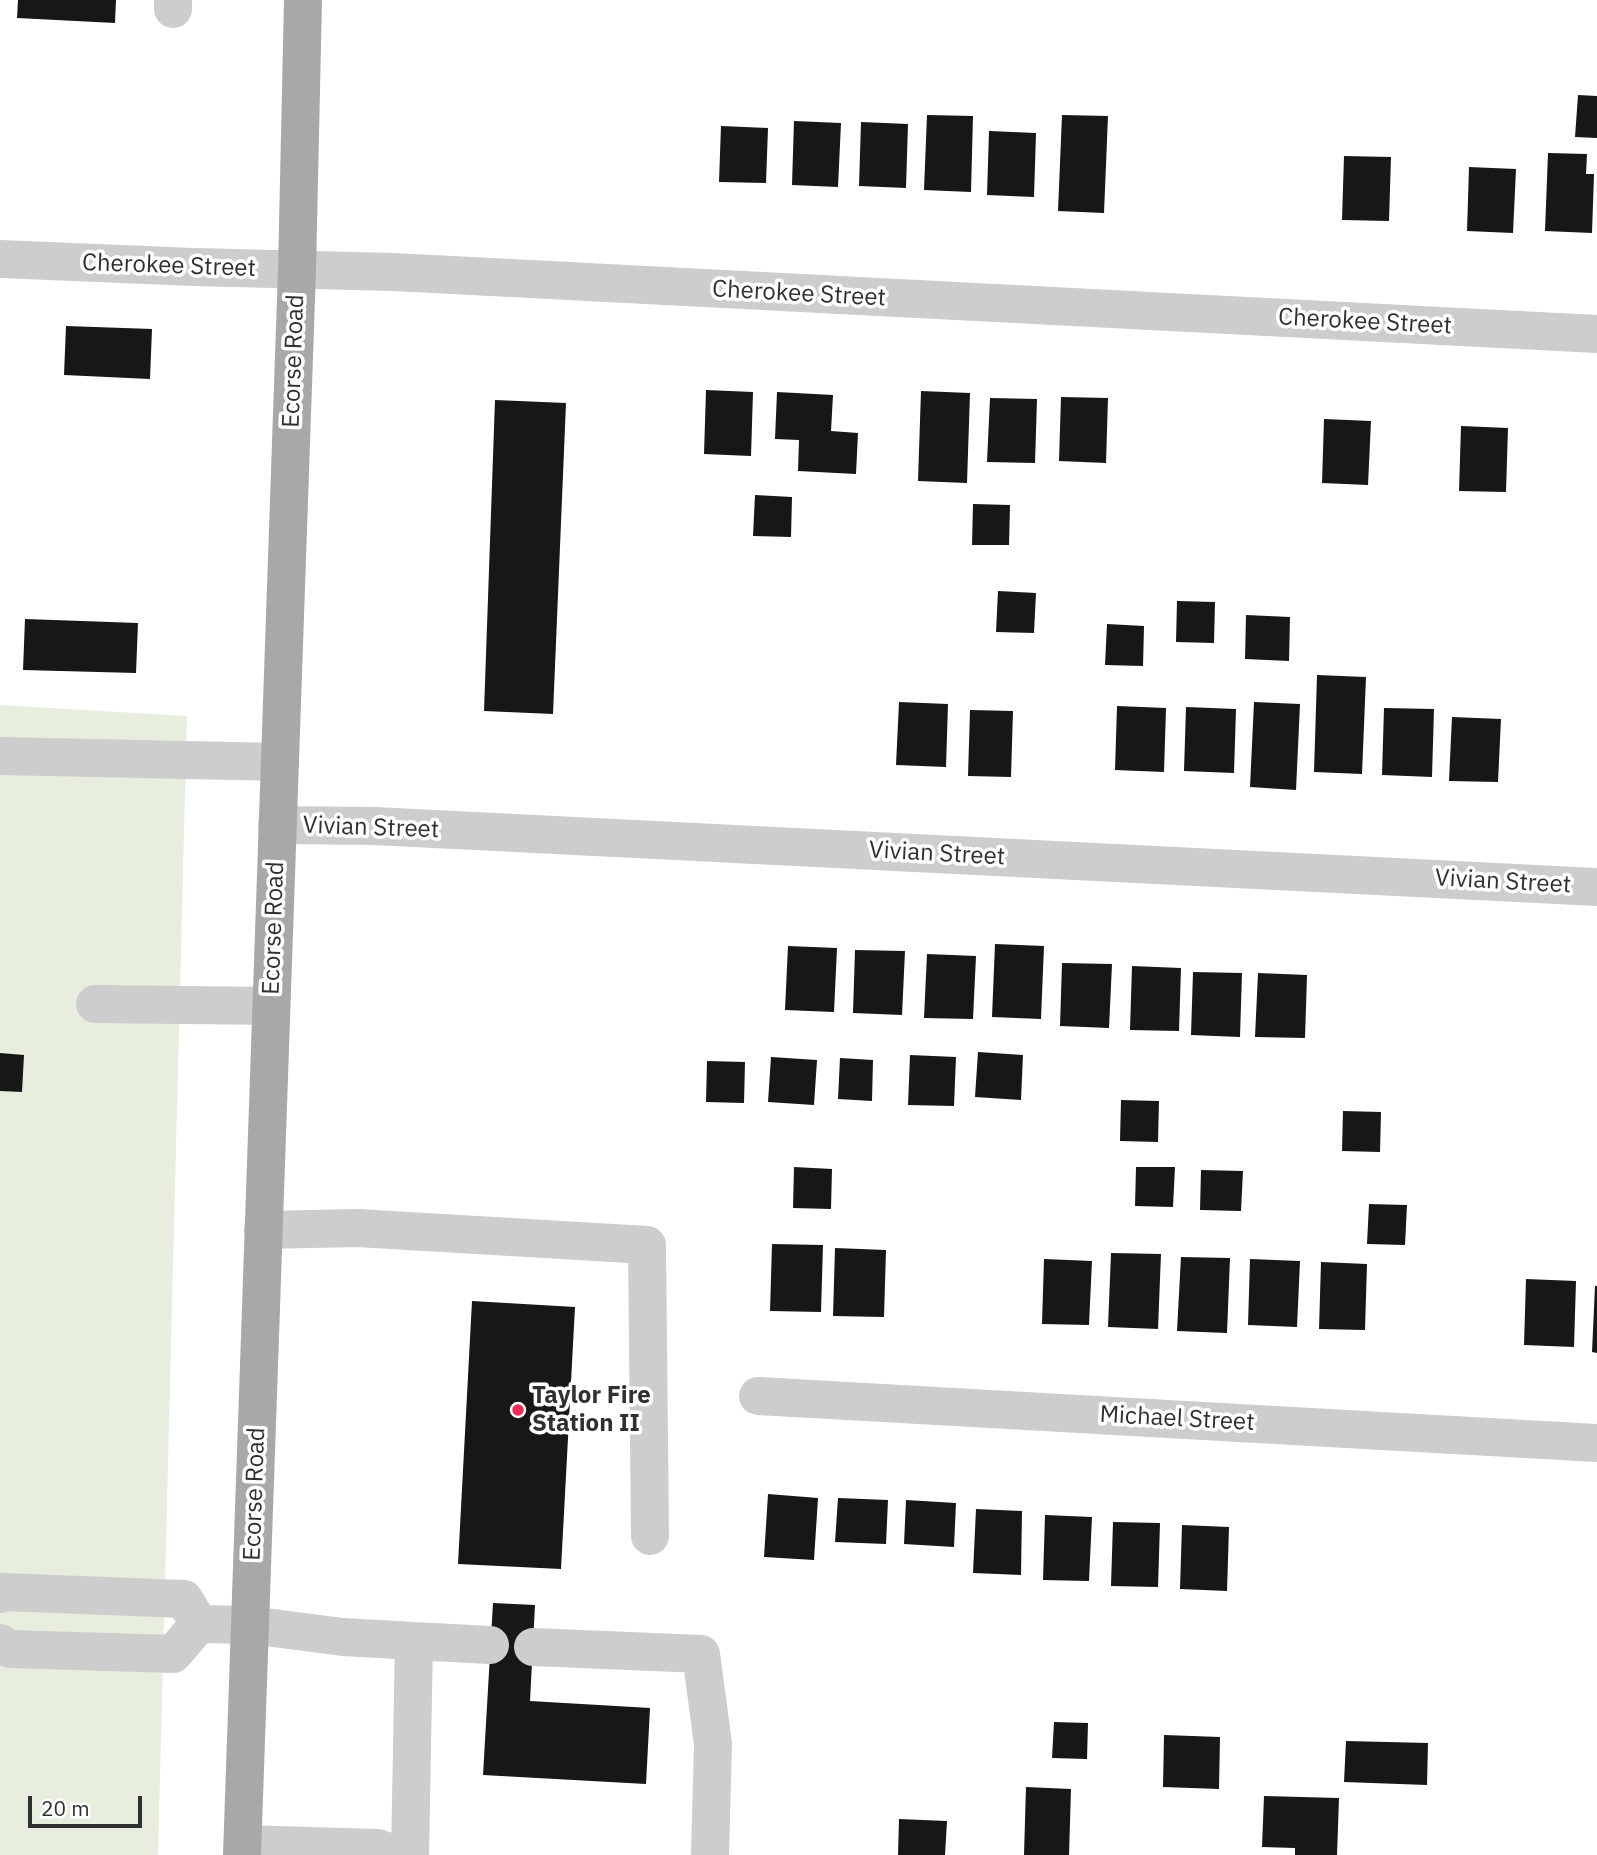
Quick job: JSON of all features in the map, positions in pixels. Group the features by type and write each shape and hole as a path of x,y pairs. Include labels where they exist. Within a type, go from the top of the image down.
{"main road":[{"name":"Ecorse Road","path":"242,1849 297,270 303,0"}],"street":[{"name":"Cherokee Street","path":"0,259 394,272 1597,334"},
{"path":"0,756 280,762"},
{"name":"Vivian Street","path":"277,825 374,826 1597,887"},
{"path":"95,1004 271,1006"},
{"path":"263,1230 357,1228 647,1245 650,1536"},
{"name":"Michael Street","path":"758,1396 1597,1443"},
{"path":"0,1594 184,1599 199,1624"},
{"path":"199,1624 250,1625 343,1637 490,1645"},
{"path":"0,1643 10,1649 173,1654 199,1624"},
{"path":"410,1855 414,1641"},
{"path":"533,1647 701,1654 713,1744 710,1855"},
{"path":"242,1849 378,1848 397,1855"}],"green space":[{"path":"0,705 187,716 158,1855 0,1855"}],"building":[{"path":"18,0 116,0 115,23 17,18"},
{"path":"1578,95 1597,96 1597,138 1575,137"},
{"path":"927,115 973,116 971,192 924,190"},
{"path":"1062,115 1108,116 1104,213 1058,211"},
{"path":"794,121 841,123 838,187 792,185"},
{"path":"861,122 908,124 906,188 859,186"},
{"path":"721,126 768,128 766,183 719,182"},
{"path":"989,131 1036,133 1034,197 987,195"},
{"path":"1548,153 1587,154 1586,174 1594,174 1592,233 1545,231"},
{"path":"1344,156 1391,157 1389,221 1342,220"},
{"path":"1469,167 1516,169 1513,233 1467,231"},
{"path":"66,326 152,329 150,379 64,375"},
{"path":"706,390 753,392 751,456 704,454"},
{"path":"921,391 970,393 967,483 918,481"},
{"path":"777,392 833,395 831,431 858,433 856,474 798,471 799,440 775,439"},
{"path":"1061,397 1108,398 1106,463 1059,461"},
{"path":"990,398 1037,399 1035,463 987,462"},
{"path":"495,400 566,403 553,714 484,711"},
{"path":"1324,419 1371,421 1368,485 1322,483"},
{"path":"1461,426 1508,428 1506,492 1459,491"},
{"path":"755,495 792,497 791,537 753,536"},
{"path":"973,504 1010,505 1009,545 972,545"},
{"path":"998,591 1036,593 1034,633 996,632"},
{"path":"1177,601 1215,602 1214,643 1176,642"},
{"path":"1246,615 1290,617 1289,661 1245,659"},
{"path":"25,619 138,623 136,673 23,670"},
{"path":"1107,624 1144,626 1143,666 1105,665"},
{"path":"1317,675 1366,677 1362,774 1314,772"},
{"path":"899,702 948,704 946,767 896,765"},
{"path":"1254,702 1300,704 1296,790 1250,787"},
{"path":"1117,706 1166,708 1164,772 1115,770"},
{"path":"1186,707 1236,709 1234,773 1184,771"},
{"path":"1384,708 1434,709 1432,777 1382,775"},
{"path":"970,710 1013,711 1011,777 968,776"},
{"path":"1452,717 1501,719 1498,782 1449,781"},
{"path":"995,944 1044,946 1041,1019 992,1017"},
{"path":"788,946 837,948 834,1012 785,1010"},
{"path":"855,950 905,951 902,1015 853,1013"},
{"path":"927,954 976,956 973,1019 924,1018"},
{"path":"1062,963 1112,964 1109,1028 1060,1026"},
{"path":"1132,966 1181,968 1179,1031 1130,1030"},
{"path":"1193,972 1242,973 1240,1037 1191,1035"},
{"path":"1258,973 1307,975 1305,1038 1255,1037"},
{"path":"978,1052 1023,1055 1021,1100 975,1097"},
{"path":"0,1053 24,1055 22,1092 0,1091"},
{"path":"910,1055 956,1057 954,1106 908,1105"},
{"path":"771,1057 817,1060 814,1105 768,1102"},
{"path":"840,1058 873,1060 872,1101 838,1099"},
{"path":"707,1061 745,1062 744,1103 706,1102"},
{"path":"1121,1100 1159,1101 1158,1142 1120,1141"},
{"path":"1343,1111 1381,1112 1380,1152 1342,1151"},
{"path":"794,1167 832,1169 831,1209 793,1208"},
{"path":"1136,1167 1175,1167 1173,1207 1135,1206"},
{"path":"1201,1170 1243,1171 1241,1211 1200,1210"},
{"path":"1369,1204 1407,1205 1405,1245 1367,1244"},
{"path":"772,1244 823,1245 821,1312 770,1311"},
{"path":"835,1248 886,1250 884,1317 833,1316"},
{"path":"1111,1253 1161,1254 1158,1329 1108,1327"},
{"path":"1181,1257 1230,1258 1227,1333 1177,1331"},
{"path":"1044,1259 1092,1261 1089,1325 1042,1324"},
{"path":"1250,1259 1300,1261 1297,1327 1248,1325"},
{"path":"1321,1262 1367,1264 1365,1330 1319,1329"},
{"path":"1526,1279 1576,1281 1574,1347 1524,1345"},
{"path":"1597,1286 1597,1353 1592,1352"},
{"name":"Taylor Fire Station II","path":"472,1301 575,1307 561,1569 458,1564"},
{"path":"768,1494 818,1498 814,1560 764,1557"},
{"path":"838,1498 888,1500 886,1544 835,1542"},
{"path":"906,1500 956,1503 954,1547 904,1544"},
{"path":"976,1509 1022,1511 1021,1575 973,1573"},
{"path":"1045,1515 1092,1517 1089,1581 1043,1580"},
{"path":"1113,1522 1160,1523 1158,1587 1111,1586"},
{"path":"1182,1525 1229,1527 1227,1591 1180,1589"},
{"path":"493,1603 535,1605 530,1701 650,1708 646,1784 483,1775"},
{"path":"1054,1722 1088,1723 1087,1759 1052,1758"},
{"path":"1164,1735 1220,1737 1219,1789 1163,1787"},
{"path":"1346,1741 1428,1743 1427,1785 1344,1782"},
{"path":"1026,1787 1071,1789 1069,1855 1024,1855"},
{"path":"1264,1796 1339,1798 1337,1855 1295,1855 1295,1848 1262,1847"},
{"path":"899,1819 947,1821 945,1855 898,1855"}],"place":[{"name":"Taylor Fire Station II","path":"518,1410"}]}
